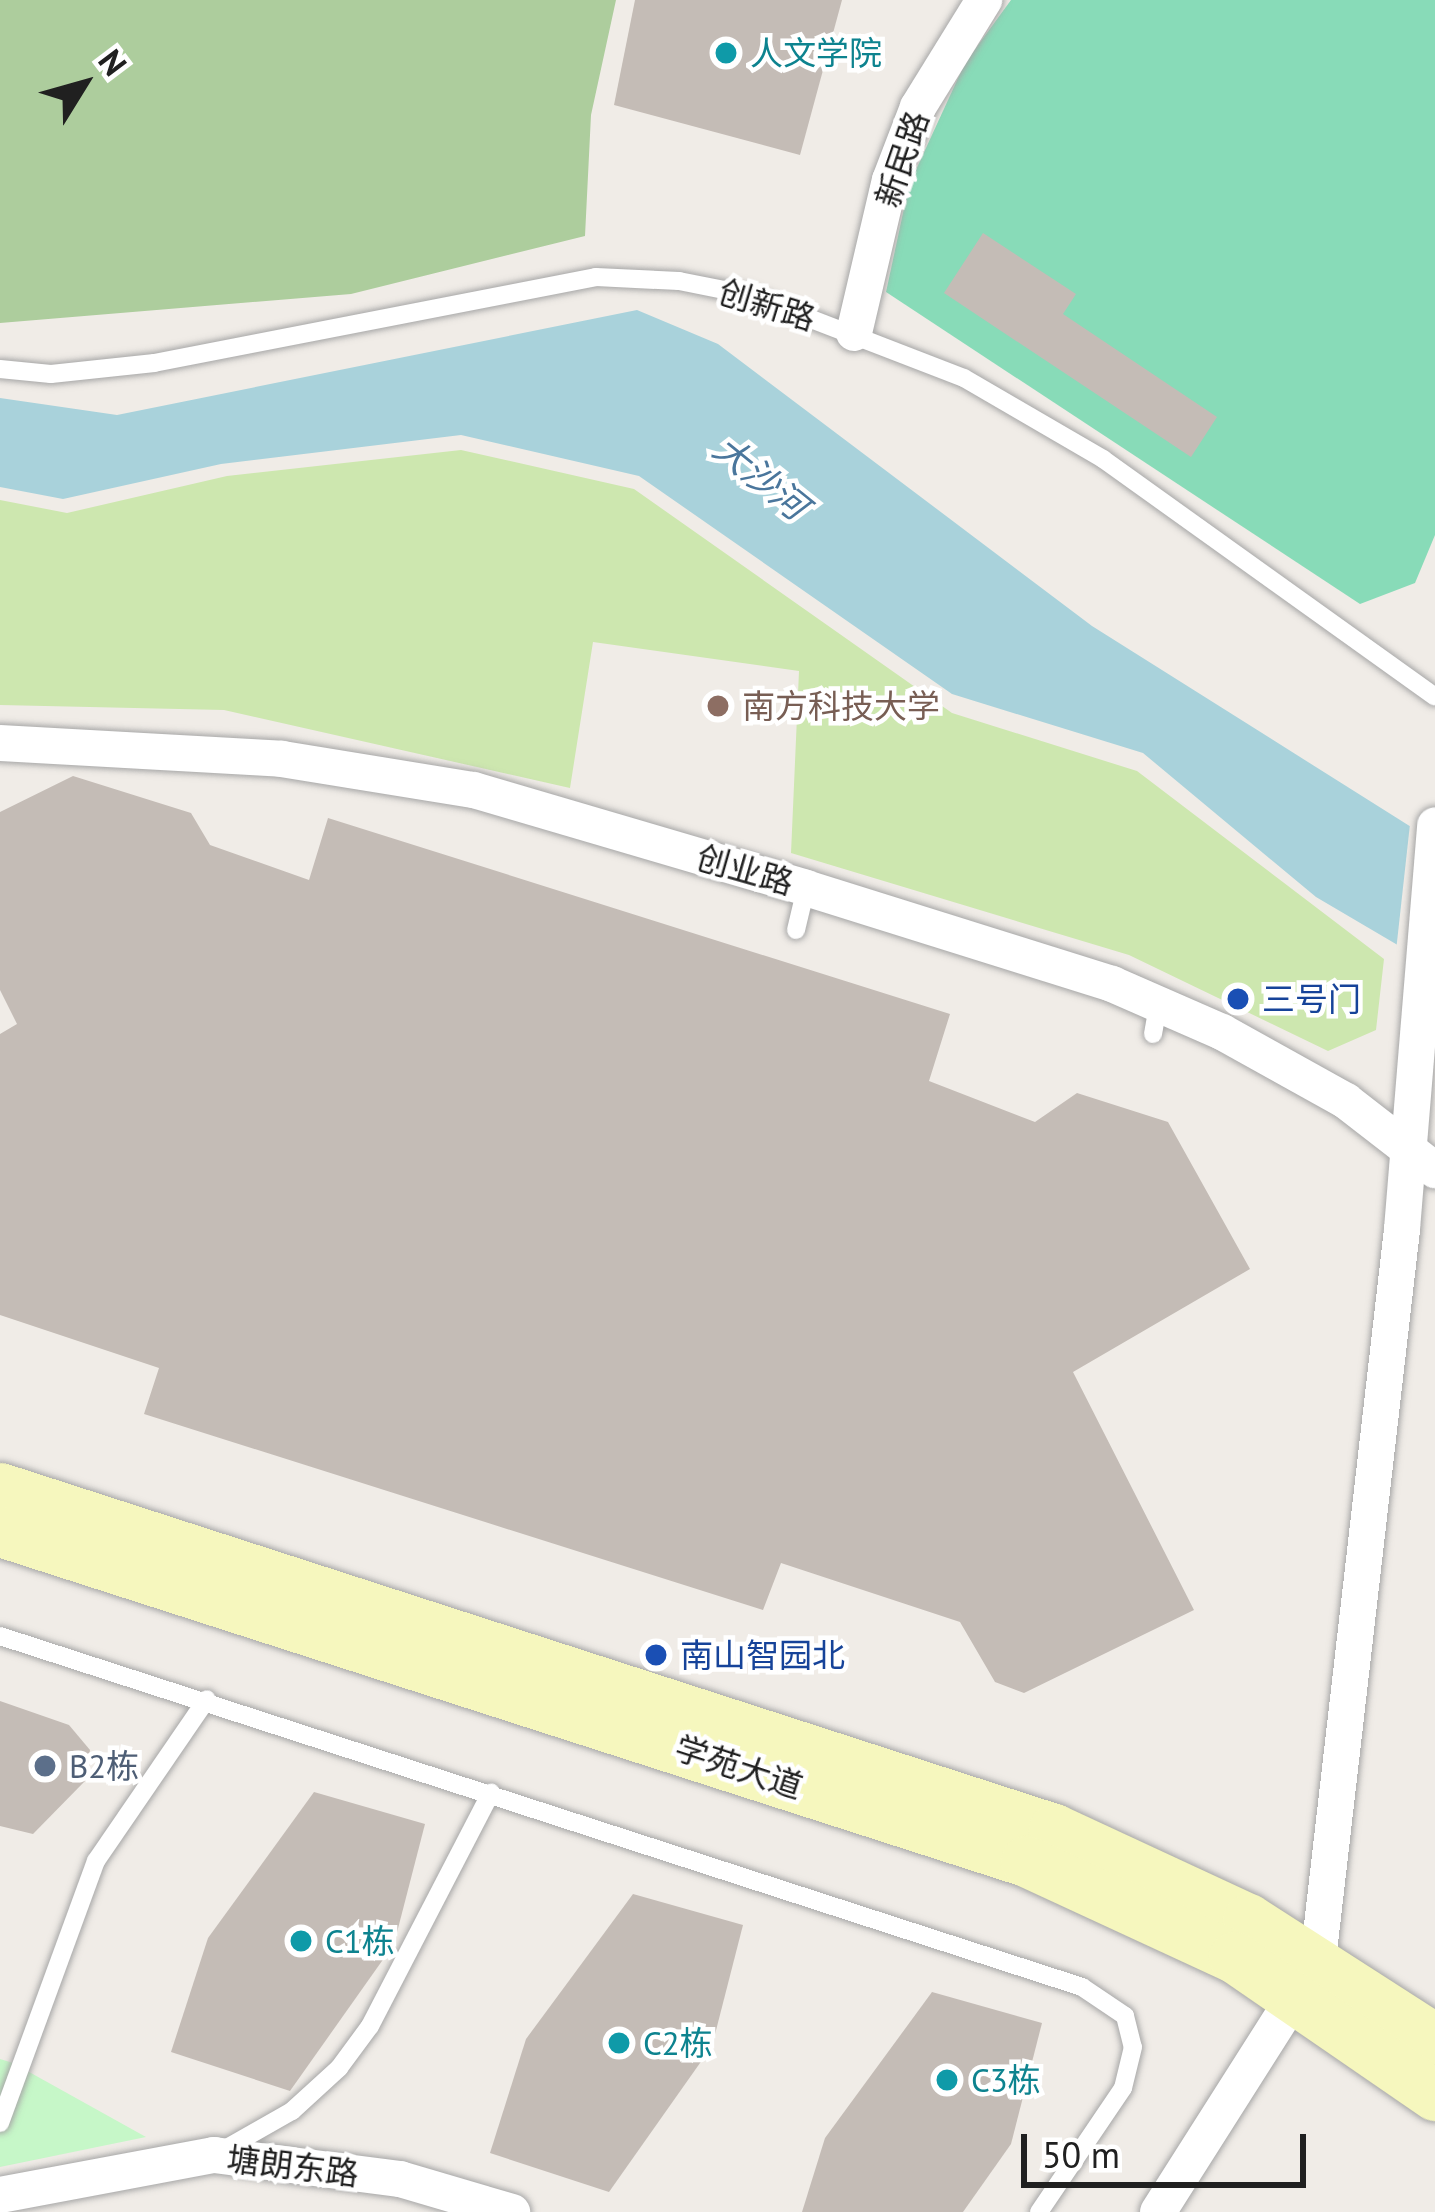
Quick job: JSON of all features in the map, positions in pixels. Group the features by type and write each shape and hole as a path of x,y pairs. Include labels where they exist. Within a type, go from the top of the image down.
{"main road":[{"name":"学苑大道","path":"0,1488 970,1798 1192,1889 1306,1978 1435,2095"},
{"name":"学苑大道","path":"0,1531 1009,1855 1306,1978 1435,2039"}],"street":[{"name":"新民路","path":"854,333 890,180 917,107 984,0"},
{"name":"创业路","path":"0,743 282,759 474,790 806,888 1155,1019 1267,1055 1406,1142 1435,1170"},
{"path":"1158,2212 1306,1978 1406,1142 1435,824"},
{"name":"塘朗东路","path":"0,2195 214,2156 400,2180 512,2212"}],"lane":[{"name":"创新路","path":"0,369 51,374 154,363 596,277 680,280 749,295 964,378 1102,459 1435,697"},
{"path":"796,930 806,888"},
{"path":"0,1636 207,1699 1082,1987 1125,2016 1133,2047 1124,2088 1039,2212"},
{"path":"0,2123 97,1861 207,1699"},
{"path":"214,2156 292,2110 339,2068 370,2026 491,1793"}],"green space":[{"path":"0,0 616,0 591,115 585,236 351,294 0,323"},
{"path":"1011,0 1435,0 1435,535 1415,583 1360,604 886,292 909,185 965,63"},
{"path":"461,450 634,489 952,713 1137,771 1384,959 1376,1030 1328,1051 1129,955 791,853 799,671 593,642 570,788 224,710 0,705 0,500 67,513 227,476"},
{"path":"0,2059 13,2063 146,2137 0,2167"}],"water":[{"name":"大沙河","path":"637,310 718,344 1092,626 1435,842 1435,967 1316,897 1143,753 952,694 639,476 461,435 221,464 63,499 0,487 0,398 117,415"}],"pier":[{"path":"1411,815 1435,834 1432,973 1396,951"}],"building":[{"name":"人文学院","path":"635,0 842,0 800,155 614,105"},
{"path":"983,233 1076,294 1063,314 1217,417 1191,457 944,293"},
{"path":"73,776 191,813 210,845 309,880 328,818 950,1014 929,1081 1035,1122 1077,1093 1168,1122 1250,1269 1073,1372 1194,1610 1024,1693 995,1682 960,1622 781,1563 763,1610 144,1414 159,1368 0,1315 0,1034 17,1024 0,990 0,812"},
{"name":"B2栋","path":"0,1701 69,1725 90,1750 85,1781 33,1834 0,1826"},
{"name":"C1栋","path":"314,1792 425,1824 394,1944 290,2091 171,2052 208,1938"},
{"name":"C2栋","path":"633,1894 743,1925 712,2046 609,2192 490,2153 526,2039"},
{"name":"C3栋","path":"932,1992 1042,2023 1011,2144 963,2212 802,2212 825,2138"}],"place":[{"name":"人文学院","path":"726,53"},
{"name":"南方科技大学","path":"718,706"},
{"name":"三号门","path":"1238,999"},
{"name":"南山智园北","path":"656,1655"},
{"name":"B2栋","path":"45,1766"},
{"name":"C1栋","path":"301,1941"},
{"name":"C2栋","path":"619,2043"},
{"name":"C3栋","path":"947,2080"}]}
